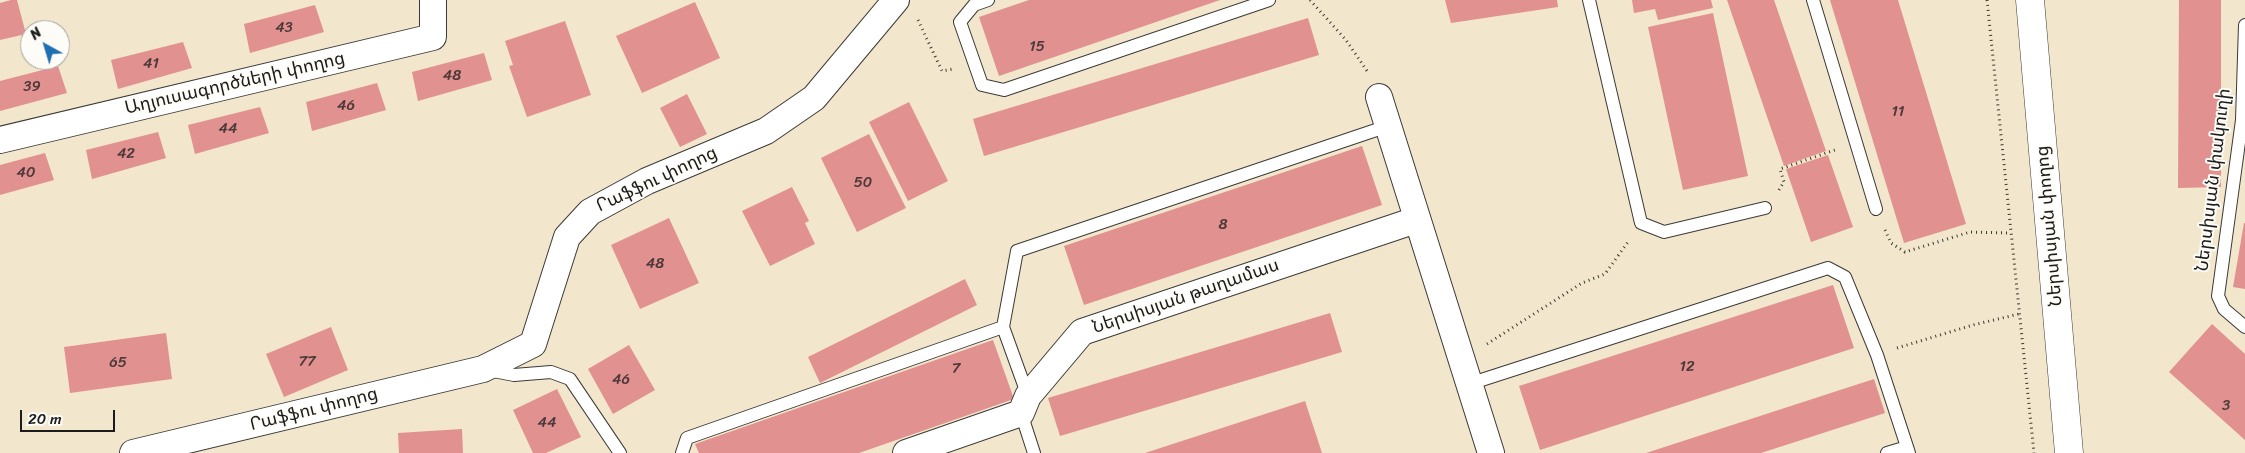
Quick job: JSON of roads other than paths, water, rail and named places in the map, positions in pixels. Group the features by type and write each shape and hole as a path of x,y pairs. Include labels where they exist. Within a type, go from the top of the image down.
{"main road":[{"name":"Ներսիսյան փողոց","path":"2030,0 2069,453"}],"street":[{"name":"Աղյուսագործների փողոց","path":"0,140 433,38 433,0"},
{"name":"Րաֆֆու փողոց","path":"133,453 483,369 532,344 567,238 590,212 647,181 766,131 814,98 896,0"},
{"path":"1378,97 1491,453"},
{"name":"Ներսիսյան թաղամաս","path":"1024,404 1082,332 1416,220"},
{"path":"906,453 1024,404"}],"lane":[{"path":"988,0 974,4 960,22 982,85 1004,90 1268,0"},
{"path":"1589,0 1641,223 1664,232 1765,208"},
{"path":"1813,0 1876,209"},
{"name":"Ներսիսյան փակուղի","path":"2245,25 2242,120 2218,296 2224,309 2245,328"},
{"path":"1034,453 1024,404 1003,327 1017,251 1388,126"},
{"path":"1465,372 1828,268 1845,277 1877,355 1908,450 1887,453"},
{"path":"682,453 687,438 1003,327"},
{"path":"483,369 514,375 551,372 570,379 620,453"}]}
